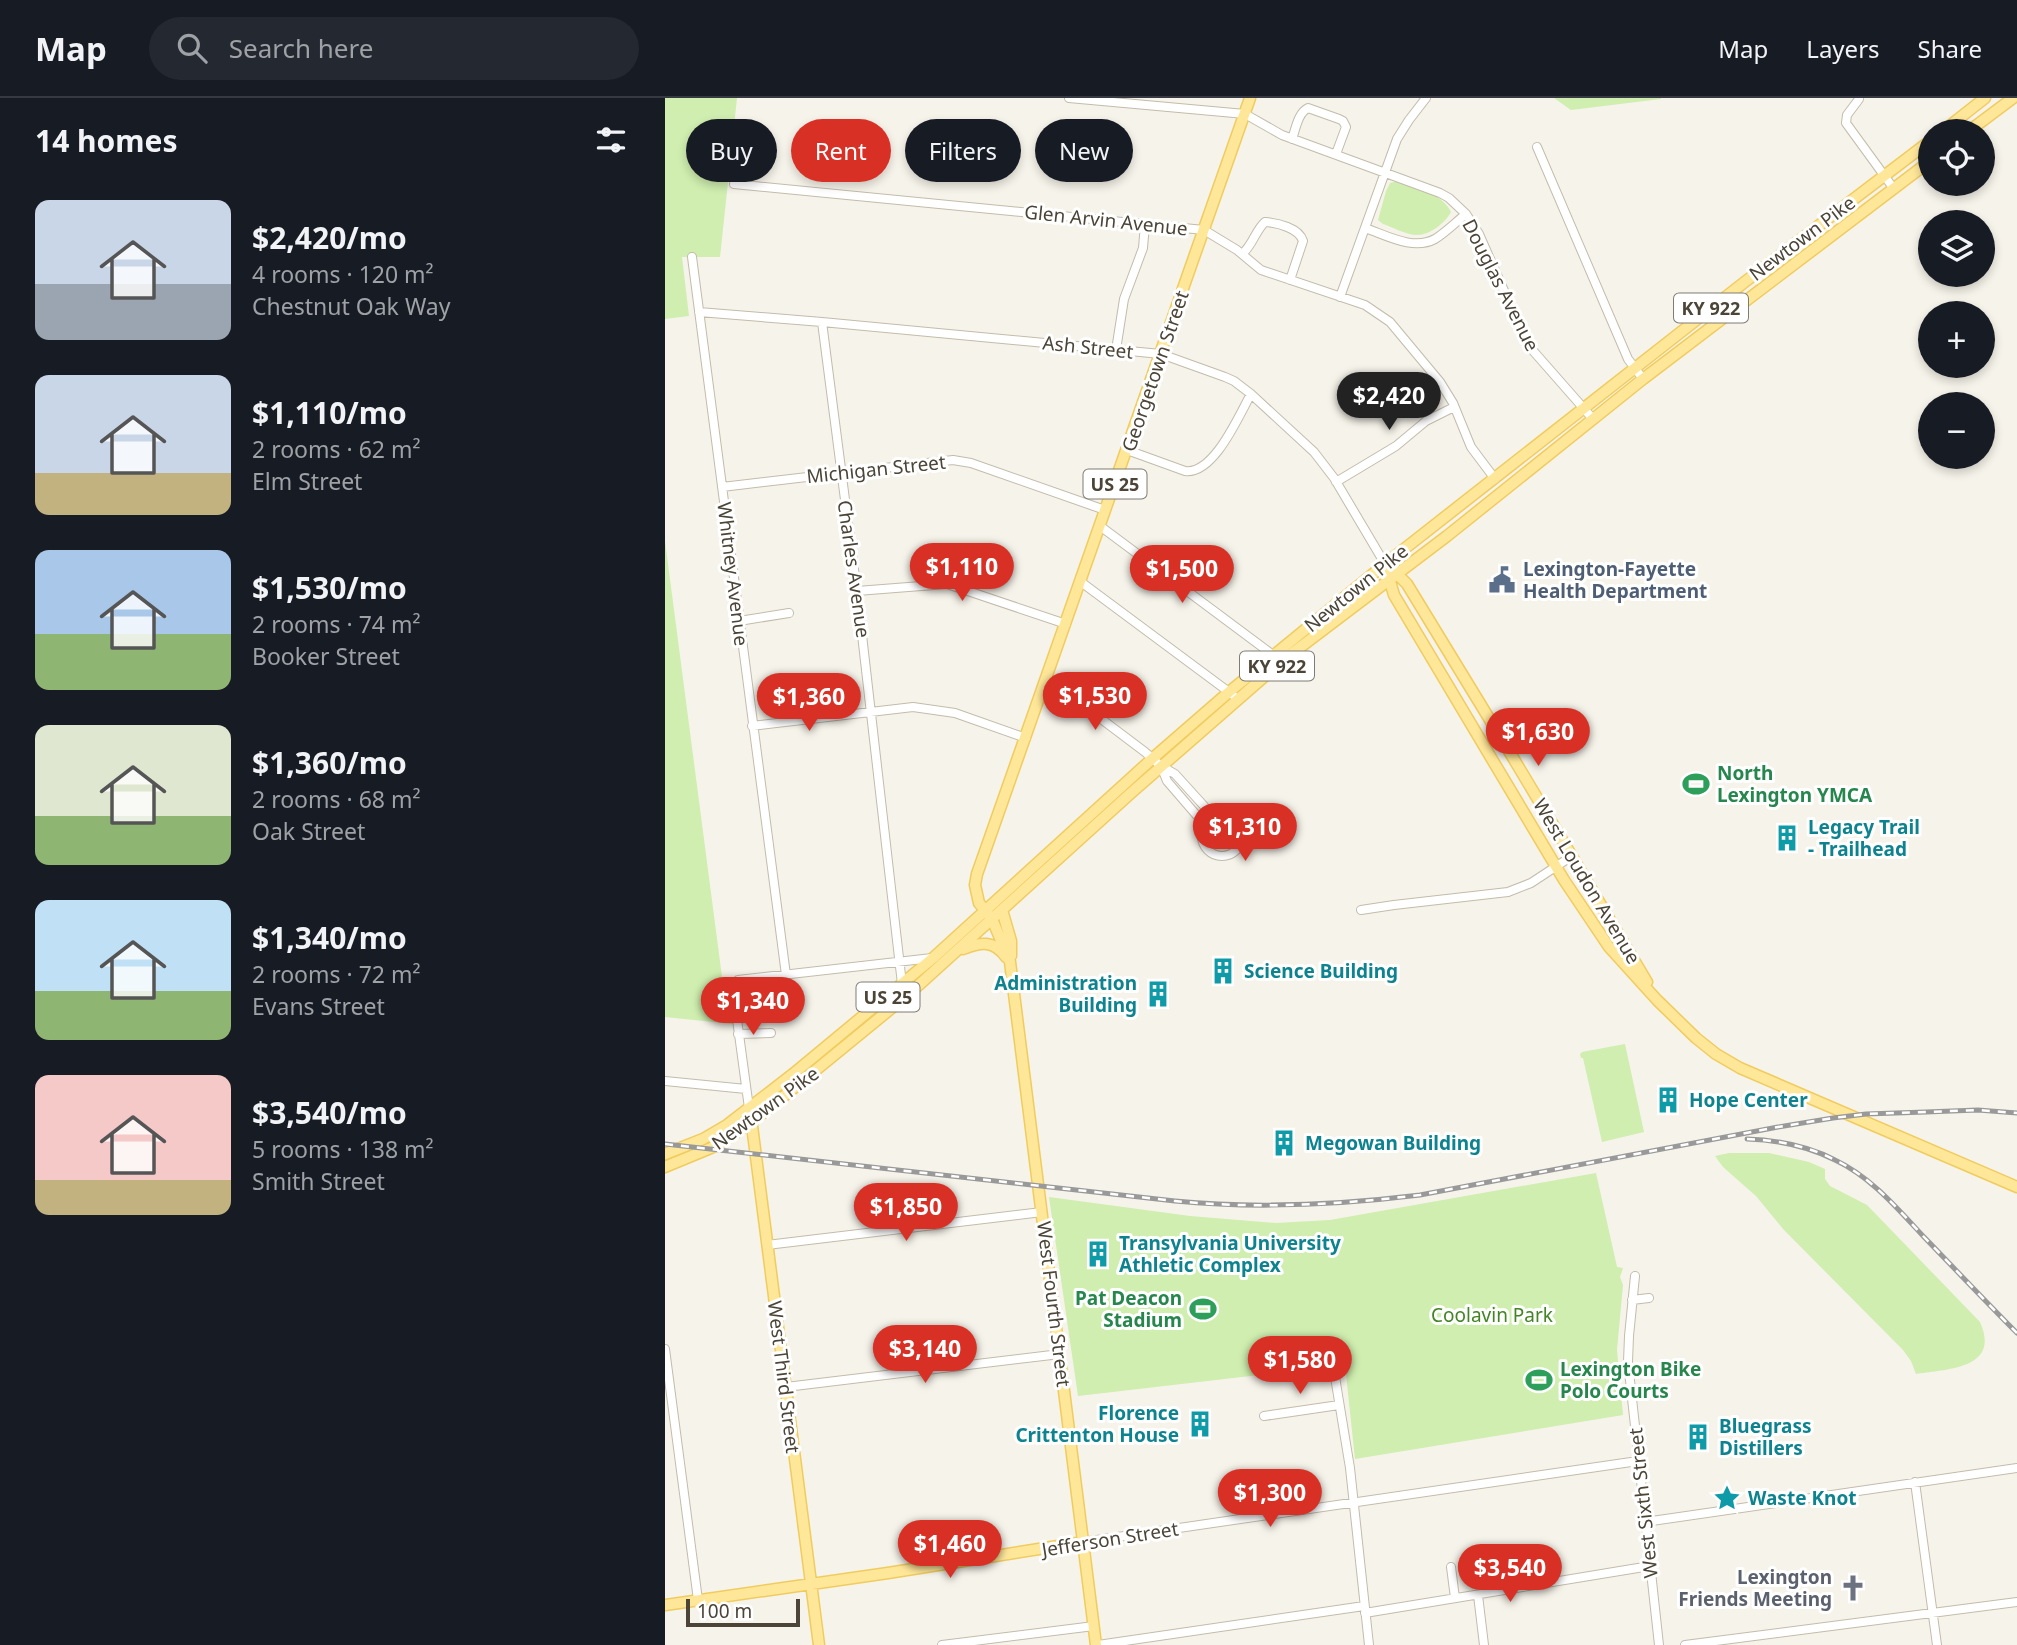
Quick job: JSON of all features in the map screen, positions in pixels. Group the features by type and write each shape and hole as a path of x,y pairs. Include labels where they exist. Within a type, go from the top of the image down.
{"main road":[{"name":"Georgetown Street","path":"988,915 979,903 977,874 1250,98"},
{"path":"1958,119 1985,98"},
{"path":"1985,119 2013,98"},
{"name":"Newtown Pike","path":"665,1154 703,1139 749,1108 988,915 1157,762 1385,564 1634,368 1918,150"},
{"name":"Newtown Pike","path":"1278,658 1393,577 1643,379 1918,170"},
{"path":"1860,195 1870,208"},
{"path":"1792,246 1801,260"},
{"name":"West Loudon Avenue","path":"1385,564 1393,577 1394,594 1556,866 1609,947 1657,1000 1699,1041 1740,1068 2017,1187"},
{"name":"West Loudon Avenue","path":"1393,577 1407,584 1657,1000"},
{"name":"Newtown Pike","path":"665,1167 708,1150 751,1122 863,1033 955,953 988,915 1002,910 1157,762"},
{"name":"West Fourth Street","path":"1002,910 1011,941 1010,962"},
{"name":"West Fourth Street","path":"988,915 1010,962 1097,1645"},
{"path":"955,953 979,943 986,943 996,946 1010,962"},
{"name":"West Third Street","path":"749,1108 819,1645"},
{"name":"Jefferson Street","path":"665,1605 1083,1542"}],"street":[{"name":"Douglas Avenue","path":"1069,98 1245,114 1292,139 1440,192 1466,214 1479,234 1528,345 1593,419"},
{"path":"1341,297 1403,128 1426,98"},
{"path":"1859,99 1847,115 1846,123 1894,189"},
{"path":"1292,139 1300,115 1308,108 1339,119 1345,124 1336,154"},
{"path":"1537,147 1634,368 1643,379"},
{"name":"Glen Arvin Avenue","path":"734,184 1204,230 1261,270 1373,309 1390,322 1440,382 1471,447 1495,479"},
{"path":"1365,228 1409,243 1426,243 1466,214"},
{"path":"1241,254 1252,244 1259,227 1265,222 1297,231 1303,241 1290,280"},
{"path":"1117,350 1124,299 1143,248 1145,224"},
{"name":"Whitney Avenue","path":"692,257 786,975"},
{"name":"Ash Street","path":"699,312 1161,355 1234,381 1306,444 1336,482 1385,564"},
{"name":"Charles Avenue","path":"821,322 857,592 902,985"},
{"path":"1127,450 1185,471 1195,472 1218,451 1251,394"},
{"path":"1336,482 1396,446 1426,421 1454,407"},
{"name":"Michigan Street","path":"722,487 941,461 961,461 1105,510"},
{"path":"1100,526 1278,658"},
{"path":"1081,582 1233,695"},
{"path":"857,592 947,584 1066,624"},
{"path":"739,621 789,613"},
{"path":"1047,678 1175,774 1214,817"},
{"path":"752,726 913,707 940,709 1026,738"},
{"path":"1157,762 1167,781 1205,825"},
{"path":"1227,816 1241,829 1241,843 1233,853 1220,856 1207,850 1202,841 1205,825 1214,817 1227,816"},
{"path":"1361,910 1508,892 1531,883 1572,856"},
{"path":"749,1108 733,990 738,980 933,958"},
{"path":"738,1034 771,1033"},
{"path":"665,1081 746,1089"},
{"path":"767,1245 1042,1212"},
{"name":"West Sixth Street","path":"1635,1276 1629,1362 1659,1645"},
{"path":"1632,1300 1649,1298"},
{"path":"665,1349 698,1600"},
{"path":"786,1387 1061,1354"},
{"path":"1334,1371 1354,1502 1369,1645"},
{"path":"1264,1416 1339,1405"},
{"name":"Jefferson Street","path":"1083,1542 1639,1461"},
{"path":"1646,1522 2017,1468"},
{"path":"1915,1482 1937,1645"},
{"path":"1097,1645 1478,1595 1650,1566"},
{"path":"1451,1567 1455,1598"},
{"path":"1478,1595 1484,1645"},
{"path":"1685,1645 2017,1602"},
{"path":"942,1645 1094,1626"}],"green space":[{"path":"665,98 737,98 735,119 686,119 686,182 728,182 720,257 682,257 689,316 665,319"},
{"path":"1554,98 1661,98 1661,99 1571,110"},
{"path":"1398,181 1428,192 1441,200 1451,212 1437,228 1417,235 1383,224 1378,220 1386,191 1390,183"},
{"path":"665,541 722,977 733,1024 665,1017"},
{"path":"1625,1044 1644,1132 1602,1142 1580,1054"},
{"path":"1729,1153 1769,1153 1809,1162 1825,1169 1825,1179 1830,1186 1867,1205 1980,1322 1985,1338 1983,1349 1977,1358 1955,1368 1916,1374 1903,1350 1715,1156"},
{"name":"Coolavin Park","path":"1596,1173 1617,1267 1623,1268 1620,1277 1623,1285 1617,1350 1623,1415 1355,1459 1345,1365 1078,1396 1049,1197 1190,1216 1276,1223 1330,1220"}],"railway":[{"path":"665,1144 1175,1201 1297,1205 1420,1195 1833,1118 1866,1114 1978,1110 2017,1113"},
{"path":"1747,1139 1803,1147 1825,1155 1860,1175 1893,1204 2017,1333"}],"place":[{"name":"Lexington-Fayette Health Department","path":"1502,580"},
{"name":"North Lexington YMCA","path":"1696,784"},
{"name":"Legacy Trail - Trailhead","path":"1787,838"},
{"name":"Science Building","path":"1223,971"},
{"name":"Administration Building","path":"1158,994"},
{"name":"Hope Center","path":"1668,1100"},
{"name":"Megowan Building","path":"1284,1143"},
{"name":"Transylvania University Athletic Complex","path":"1098,1254"},
{"name":"Pat Deacon Stadium","path":"1203,1309"},
{"name":"Lexington Bike Polo Courts","path":"1539,1380"},
{"name":"Florence Crittenton House","path":"1200,1424"},
{"name":"Bluegrass Distillers","path":"1698,1437"},
{"name":"Waste Knot","path":"1727,1498"},
{"name":"Lexington Friends Meeting","path":"1853,1588"}]}
